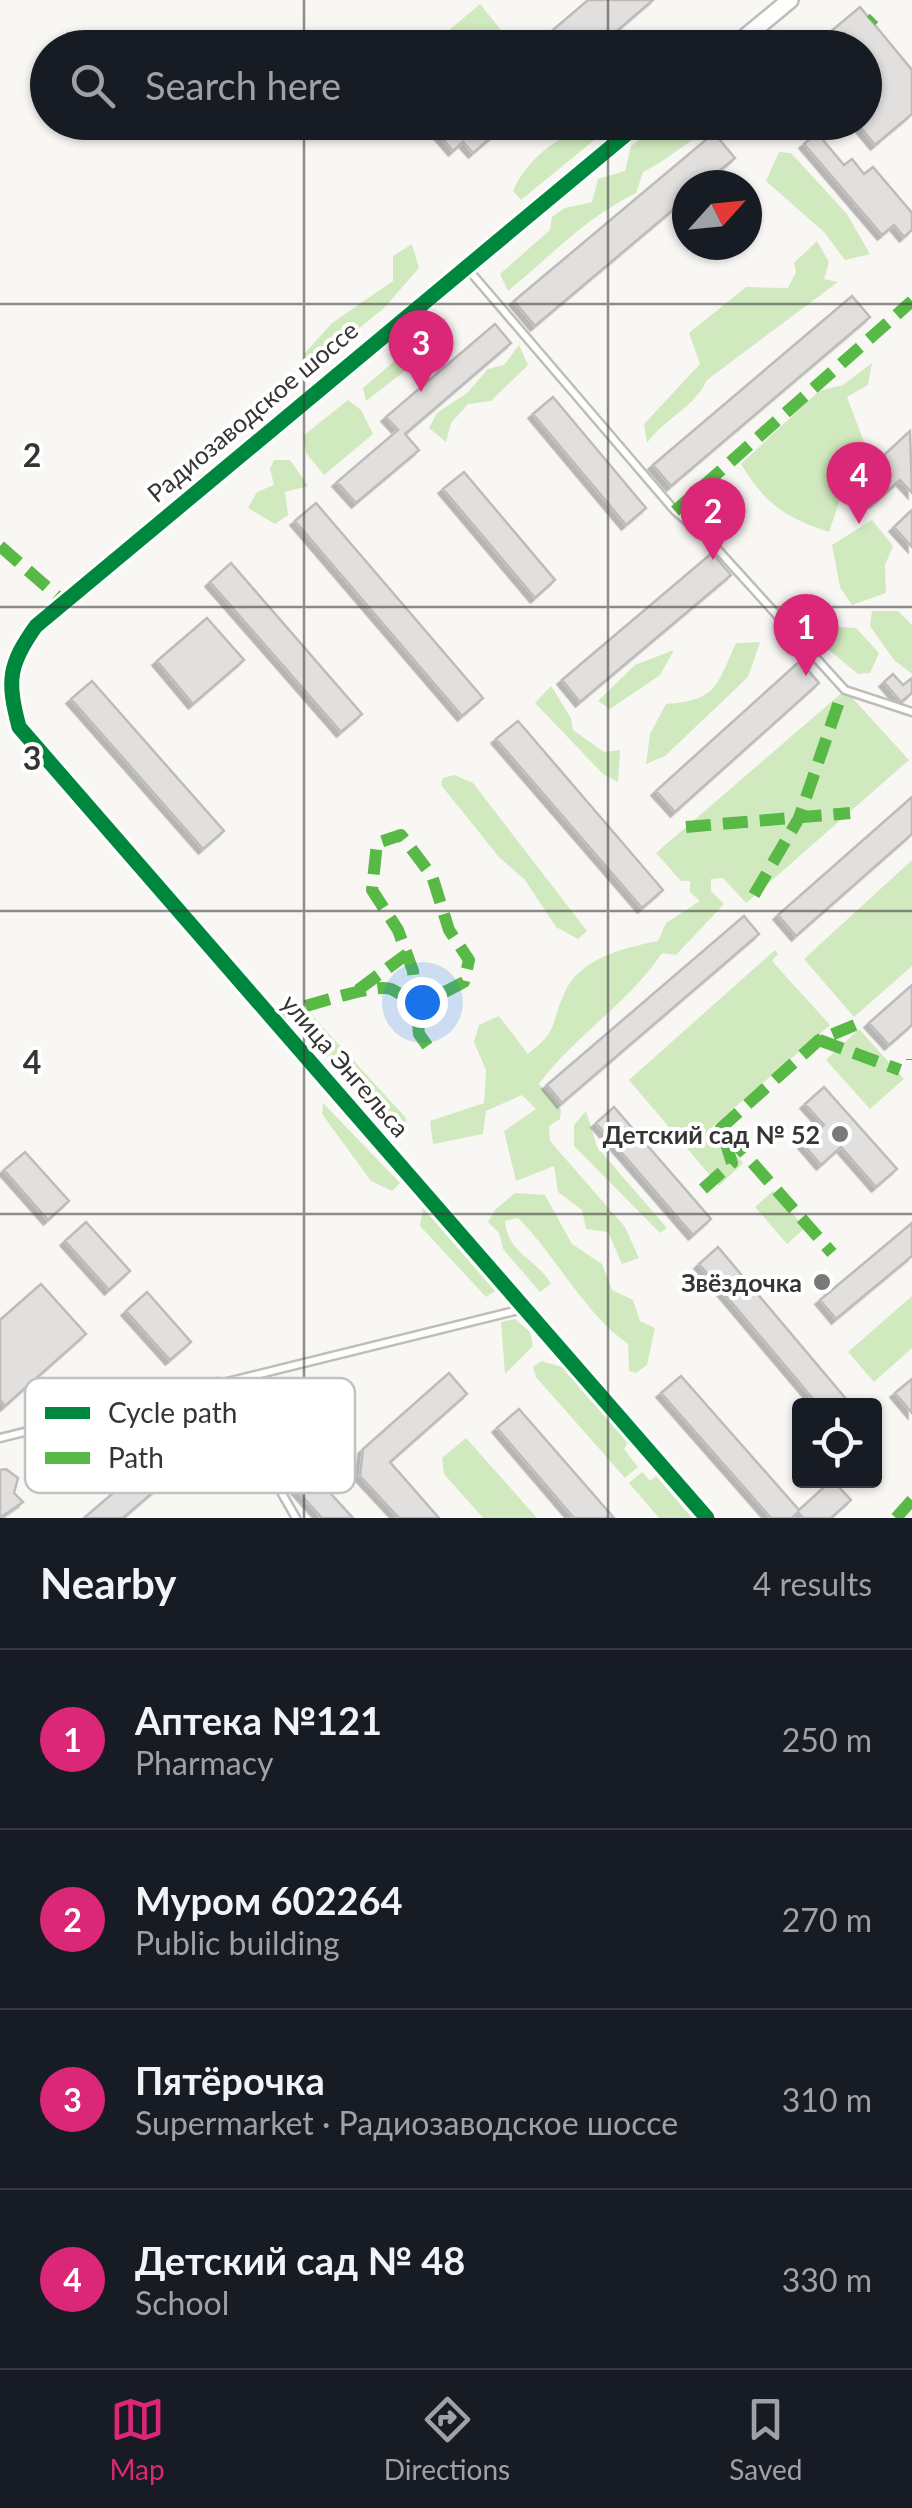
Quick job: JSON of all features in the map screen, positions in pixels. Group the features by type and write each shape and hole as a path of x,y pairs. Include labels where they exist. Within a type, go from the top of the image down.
{"street":[{"path":"754,30 790,0"},
{"name":"Радиозаводское шоссе","path":"36,626 619,140"},
{"name":"улица Энгельса","path":"36,626 15,655 5,680 20,727 707,1518"}],"lane":[{"path":"466,267 675,511 709,540 845,690 912,712"},
{"path":"235,1378 524,1308"},
{"path":"0,1438 25,1432"},
{"path":"282,1493 296,1518"}],"green space":[{"path":"480,4 501,30 449,30"},
{"path":"559,140 594,140 521,200 513,191 519,179"},
{"path":"640,140 693,140 643,172 636,193 585,225 508,291 500,274 550,230 552,217 565,208 592,202 598,179 625,171 631,146"},
{"path":"779,152 791,153 847,214 870,254 845,260 824,232 766,181"},
{"path":"817,241 829,262 824,279 838,282 707,380 695,398 647,443 644,424 700,364 689,333 746,287 788,288 796,272 794,263"},
{"path":"412,244 419,268 384,308 308,370 304,354 332,323 393,281 393,256"},
{"path":"413,345 419,360 366,401 363,388"},
{"path":"519,345 528,365 491,401 468,404 451,423 446,442 429,428 437,413 467,393 488,369 504,365"},
{"path":"872,363 868,385 847,397 867,450 848,476 829,532 778,508 741,464 819,391 843,385"},
{"path":"348,400 361,410 373,434 324,475 306,453 303,436"},
{"path":"274,460 290,460 308,486 285,492 288,515 275,524 248,508 257,492 274,485 270,469"},
{"path":"872,520 893,546 885,565 886,593 852,605 840,587 832,545"},
{"path":"872,611 898,611 912,625 912,674 894,660 870,626"},
{"path":"827,626 856,628 879,653 870,673 858,674 822,644"},
{"path":"760,642 748,677 665,756 646,764 650,734 666,704 705,695 719,681 736,643"},
{"path":"674,650 660,675 610,709 598,701 635,665"},
{"path":"551,686 571,718 573,730 604,752 620,750 618,782 603,774 535,703"},
{"path":"845,690 909,760 746,903 723,878 711,879 711,891 724,904 676,955 662,953 634,988 539,1084 561,1110 560,1119 549,1126 550,1141 625,1227 639,1258 622,1264 608,1232 586,1229 582,1210 558,1192 554,1166 516,1181 504,1131 536,1109 522,1095 486,1111 483,1134 433,1144 430,1121 484,1103 486,1070 474,1042 479,1025 499,1016 528,1054 549,1033 564,994 580,972 603,957 658,941 666,923 700,901 690,892 690,881 681,881 656,853"},
{"path":"454,775 473,783 587,931 578,939 556,927 525,880 499,857 441,785 443,778"},
{"path":"912,860 912,966 854,1017 804,959"},
{"path":"775,950 778,954 772,961 830,1025 712,1127 743,1163 719,1186 629,1080"},
{"path":"308,1011 406,1118 405,1127 395,1135 294,1019"},
{"path":"859,1029 904,1079 870,1109 826,1060"},
{"path":"323,1103 400,1183 392,1191 371,1181 322,1114"},
{"path":"586,1111 597,1147 667,1228 660,1233 574,1146 574,1125"},
{"path":"773,1191 805,1228 787,1244 755,1207"},
{"path":"515,1193 545,1195 572,1244 602,1264 612,1290 633,1300 640,1321 655,1328 647,1365 636,1373 629,1371 628,1344 597,1316 518,1218 505,1221 511,1241 551,1284 540,1292 503,1249 499,1233 488,1222 495,1210"},
{"path":"423,1208 495,1291 486,1297 420,1226"},
{"path":"912,1296 912,1348 874,1382 848,1352"},
{"path":"515,1319 530,1332 533,1346 505,1374 501,1322"},
{"path":"541,1361 562,1367 628,1442 624,1449 638,1467 625,1478 536,1377 533,1367"},
{"path":"466,1438 537,1518 483,1518 444,1474 442,1458"},
{"path":"642,1472 650,1481 656,1476 692,1518 659,1518 629,1483"}],"building":[{"path":"588,0 653,0 618,30 553,30"},
{"path":"860,7 879,30 833,30"},
{"path":"882,34 912,70 912,114 882,139"},
{"path":"444,140 488,140 473,153 463,142 453,151"},
{"path":"706,140 720,140 735,158 720,170 672,170 672,211 535,326 514,301"},
{"path":"823,140 844,165 852,159 864,174 873,167 912,213 912,230 904,237 894,225 882,235 804,144"},
{"path":"852,296 870,317 671,486 653,465"},
{"path":"495,324 511,343 405,434 419,450 356,503 337,482 398,430 386,417"},
{"path":"553,397 646,508 626,525 533,414"},
{"path":"910,431 912,493 900,480 874,503 855,482"},
{"path":"464,472 555,580 535,598 443,489"},
{"path":"316,503 483,698 462,716 295,521"},
{"path":"912,510 912,547 894,527"},
{"path":"712,553 731,575 580,702 562,680"},
{"path":"231,563 362,714 341,732 210,582"},
{"path":"207,618 244,660 193,704 157,661"},
{"path":"800,661 819,683 675,812 656,791"},
{"path":"893,674 903,685 912,678 912,693 901,702 884,682"},
{"path":"92,681 224,831 203,849 71,699"},
{"path":"518,721 663,890 642,908 496,739"},
{"path":"912,797 912,834 796,936 778,915"},
{"path":"744,916 759,934 562,1103 547,1085"},
{"path":"912,985 912,1025 889,1045 869,1023"},
{"name":"Детский сад № 52","path":"824,1087 897,1169 876,1187 841,1147 821,1165 803,1144 824,1125 805,1104"},
{"path":"614,1107 711,1219 693,1235 596,1123"},
{"path":"25,1152 69,1201 48,1220 4,1170"},
{"path":"86,1222 130,1271 109,1290 65,1241"},
{"path":"912,1223 912,1256 836,1319 820,1300"},
{"path":"718,1247 845,1398 812,1398 699,1264"},
{"path":"41,1284 86,1334 36,1378 25,1378 25,1388 5,1406 0,1400 0,1320"},
{"path":"147,1292 191,1342 170,1360 126,1311"},
{"path":"449,1373 467,1394 390,1462 439,1518 399,1518 360,1476 363,1449"},
{"path":"681,1376 799,1510 823,1488 840,1488 851,1500 831,1518 803,1518 798,1512 792,1518 771,1518 661,1393"},
{"path":"912,1379 912,1413 895,1393"},
{"path":"519,1409 614,1518 574,1518 497,1428"},
{"path":"6,1469 18,1478 14,1493 23,1502 0,1518 0,1470"},
{"path":"113,1493 152,1493 123,1518 84,1518"},
{"path":"299,1493 330,1493 353,1518 322,1518"}],"marked path":[{"path":"871,21 874,18"},
{"path":"675,511 912,301"},
{"path":"0,546 64,602"},
{"path":"754,895 799,818 842,693"},
{"path":"686,827 850,813"},
{"path":"270,1016 382,988 391,989 411,1002 415,1004 418,1006 464,982 469,960 449,930 432,876 401,835 377,843 372,890 398,930 413,971 419,1034 431,1051"},
{"path":"358,990 407,954"},
{"path":"703,1189 732,1163 721,1128 819,1040 855,1025"},
{"path":"819,1040 900,1070"},
{"path":"728,1135 832,1253"},
{"path":"896,1518 912,1500"}],"cycle path":[{"path":"619,140 36,626 15,663 12,685 19,727 707,1518"}],"place":[{"name":"Пятёрочка","path":"421,392"},
{"name":"Детский сад № 48","path":"859,524"},
{"name":"Муром 602264","path":"713,560"},
{"name":"Аптека №121","path":"806,676"},
{"name":"Детский сад № 52","path":"840,1134"},
{"name":"Звёздочка","path":"822,1282"}]}
